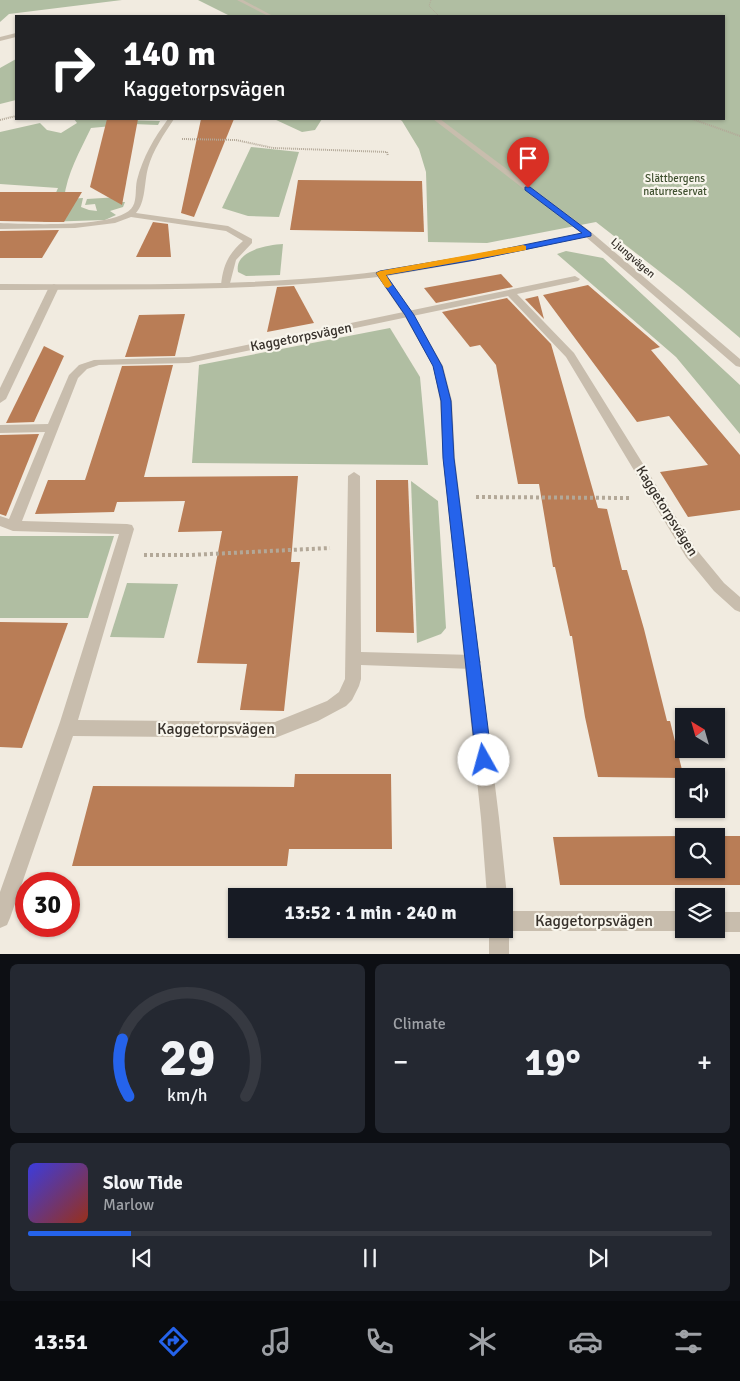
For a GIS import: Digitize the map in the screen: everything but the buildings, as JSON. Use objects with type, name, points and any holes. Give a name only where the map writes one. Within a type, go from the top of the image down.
[{"type":"street","points":[[239,0],[269,15]]},
{"type":"street","points":[[0,39],[15,35]]},
{"type":"street","points":[[132,215],[136,208],[149,153],[170,120]]},
{"type":"street","name":"Ljungvägen","points":[[437,120],[588,234],[740,364]]},
{"type":"street","points":[[0,226],[87,225],[114,222],[132,215],[228,229],[249,241],[236,251],[228,262],[226,285]]},
{"type":"street","points":[[0,287],[226,285],[345,278],[475,258],[588,234]]},
{"type":"street","points":[[380,273],[409,315],[438,366],[446,401],[453,497],[490,818],[495,888]]},
{"type":"street","name":"Kaggetorpsvägen","points":[[0,918],[26,849],[100,628],[127,529],[6,523],[73,377],[83,367],[98,362],[189,360],[575,279]]},
{"type":"street","points":[[0,399],[54,287]]},
{"type":"street","name":"Kaggetorpsvägen","points":[[511,293],[570,355],[691,552],[719,588],[740,606]]},
{"type":"street","points":[[0,430],[51,428]]},
{"type":"street","name":"Kaggetorpsvägen","points":[[66,728],[275,730],[298,722],[345,698],[353,679],[354,476]]},
{"type":"street","points":[[353,658],[473,662]]},
{"type":"street","name":"Kaggetorpsvägen","points":[[513,921],[675,921]]},
{"type":"street","points":[[725,922],[740,922]]},
{"type":"street","points":[[499,938],[500,954]]},
{"type":"path","points":[[431,0],[429,6],[437,15]]},
{"type":"path","points":[[0,120],[15,116]]},
{"type":"path","points":[[695,120],[740,136]]},
{"type":"path","points":[[156,140],[226,139],[273,148],[387,152],[388,156]]},
{"type":"path","points":[[330,151],[331,155]]},
{"type":"path","points":[[453,497],[659,499]]},
{"type":"path","points":[[120,555],[190,555],[353,547]]},
{"type":"green space","points":[[0,0],[122,0],[9,14],[0,22]]},
{"type":"green space","name":"Slättbergens naturreservat","points":[[198,0],[740,0],[740,338],[682,289],[596,222],[487,243],[428,242],[426,172],[419,149],[400,120],[725,120],[725,15],[228,15]]},
{"type":"green space","points":[[15,60],[15,100],[0,104],[0,68]]},
{"type":"green space","points":[[75,120],[160,121],[158,125],[133,124],[91,128],[78,154],[68,180],[64,199],[83,198],[81,207],[97,211],[95,204],[85,205],[87,199],[119,197],[119,202],[125,202],[123,207],[110,211],[116,215],[105,220],[43,222],[58,188],[0,184],[0,132],[40,123],[47,130],[61,133],[77,123]]},
{"type":"green space","points":[[276,120],[321,120],[315,130],[302,132]]},
{"type":"green space","points":[[251,147],[299,152],[279,217],[248,216],[222,208]]},
{"type":"green space","points":[[283,244],[280,275],[246,276],[238,272],[238,265],[246,254],[260,248]]},
{"type":"green space","points":[[566,251],[603,258],[740,385],[740,434],[676,357],[557,254]]},
{"type":"green space","points":[[390,328],[420,377],[428,465],[192,463],[199,365]]},
{"type":"green space","points":[[411,481],[438,501],[446,628],[441,634],[417,643]]},
{"type":"green space","points":[[0,536],[114,536],[88,618],[0,618]]},
{"type":"green space","points":[[127,583],[178,584],[164,638],[110,637]]},
{"type":"slow traffic","points":[[388,285],[380,273],[475,258],[523,248]]},
{"type":"route","points":[[484,760],[449,458],[446,401],[438,366],[409,315],[380,273],[475,258],[588,234],[528,188]]}]
